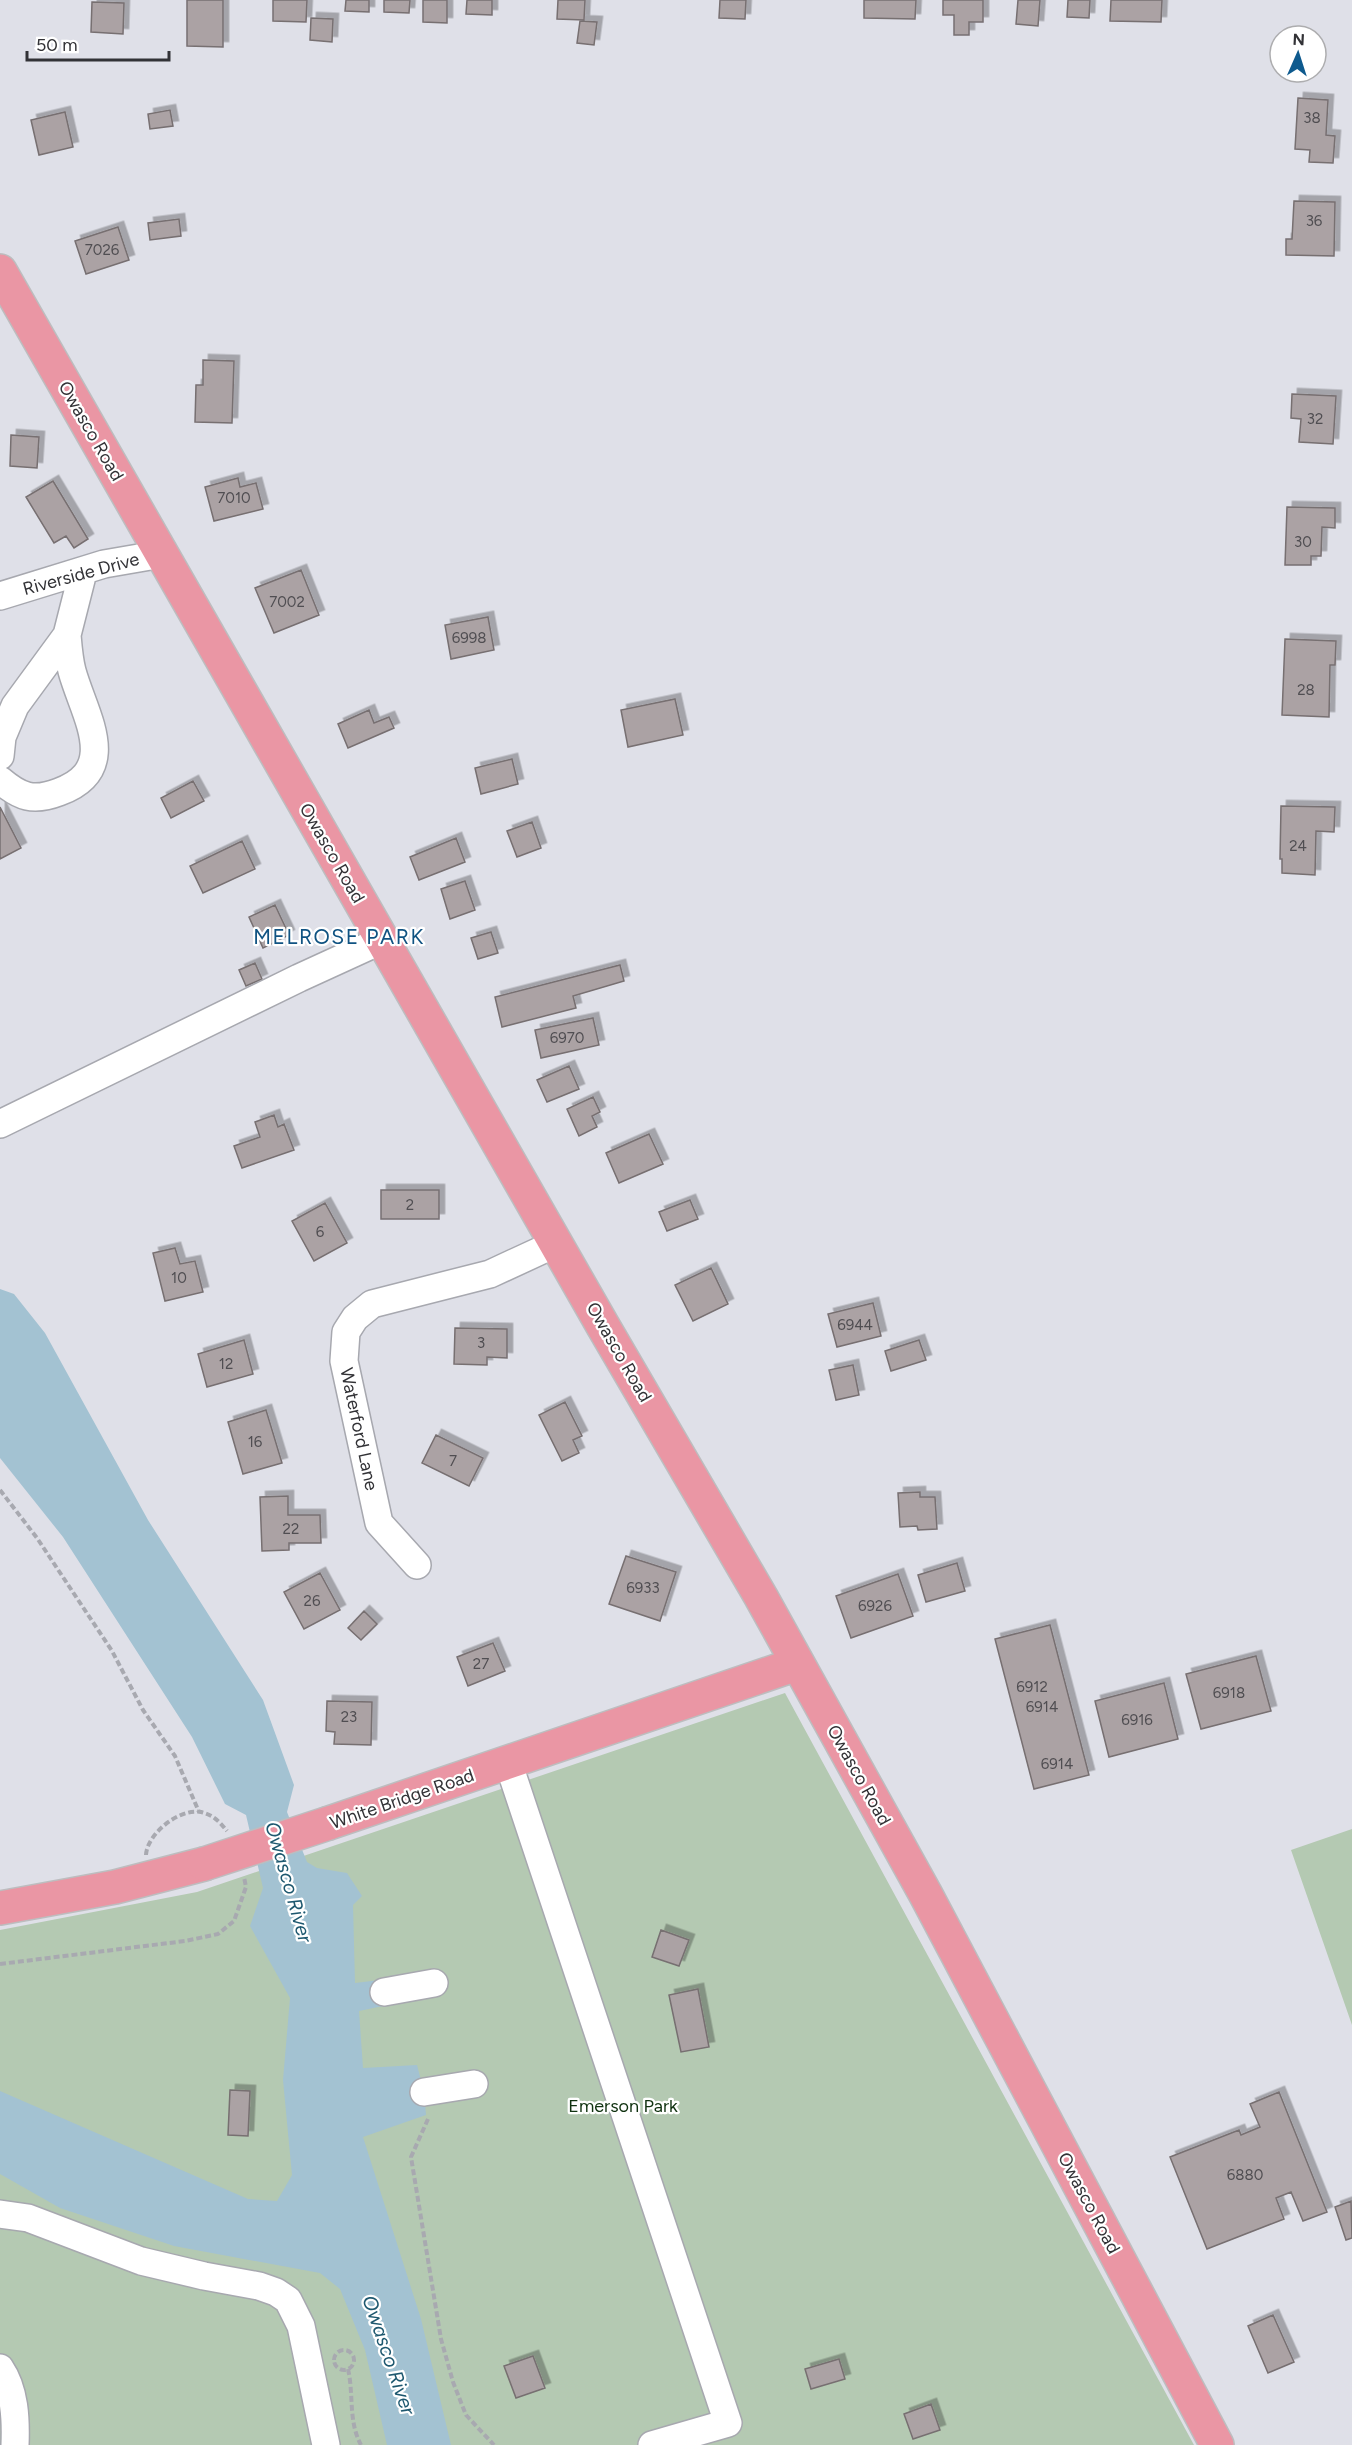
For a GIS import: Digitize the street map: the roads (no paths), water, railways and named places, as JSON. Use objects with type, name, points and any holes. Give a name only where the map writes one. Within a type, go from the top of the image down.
[{"type":"main road","name":"Owasco Road","points":[[0,271],[797,1664],[926,1895],[1217,2445]]},
{"type":"main road","name":"White Bridge Road","points":[[0,1908],[115,1887],[204,1864],[329,1824],[797,1664]]},
{"type":"street","name":"Riverside Drive","points":[[0,596],[104,564],[162,554]]},
{"type":"street","points":[[0,780],[17,794],[37,797],[59,792],[84,778],[95,757],[94,733],[71,669],[67,635],[83,572]]},
{"type":"street","points":[[0,756],[2,737],[15,706],[67,635]]},
{"type":"street","points":[[0,1124],[382,940]]},
{"type":"street","name":"Waterford Lane","points":[[417,1566],[379,1523],[344,1361],[346,1332],[355,1318],[372,1304],[490,1274],[557,1243]]},
{"type":"street","points":[[508,1762],[728,2423],[669,2443]]},
{"type":"street","points":[[384,1992],[434,1983]]},
{"type":"street","points":[[424,2092],[474,2084]]},
{"type":"street","points":[[0,2214],[28,2218],[141,2261],[195,2275],[259,2286],[282,2296],[295,2310],[301,2326],[326,2445]]},
{"type":"street","points":[[0,2368],[7,2378],[12,2396],[15,2445]]},
{"type":"water","name":"Owasco River","points":[[0,1289],[14,1294],[45,1333],[148,1520],[263,1700],[294,1785],[287,1812],[307,1862],[317,1868],[347,1873],[362,1896],[353,1905],[355,1983],[380,1980],[384,1992],[383,2006],[359,2011],[363,2068],[417,2065],[424,2092],[426,2115],[363,2137],[421,2319],[451,2445],[387,2445],[365,2350],[340,2289],[320,2273],[174,2246],[60,2208],[0,2174],[0,2091],[248,2199],[277,2201],[292,2175],[283,2080],[290,1998],[250,1926],[263,1888],[246,1815],[225,1804],[192,1737],[63,1537],[0,1458]]},
{"type":"district","name":"MELROSE PARK","points":[[339,937]]},
{"type":"park label","name":"Emerson Park","points":[[623,2106]]}]
